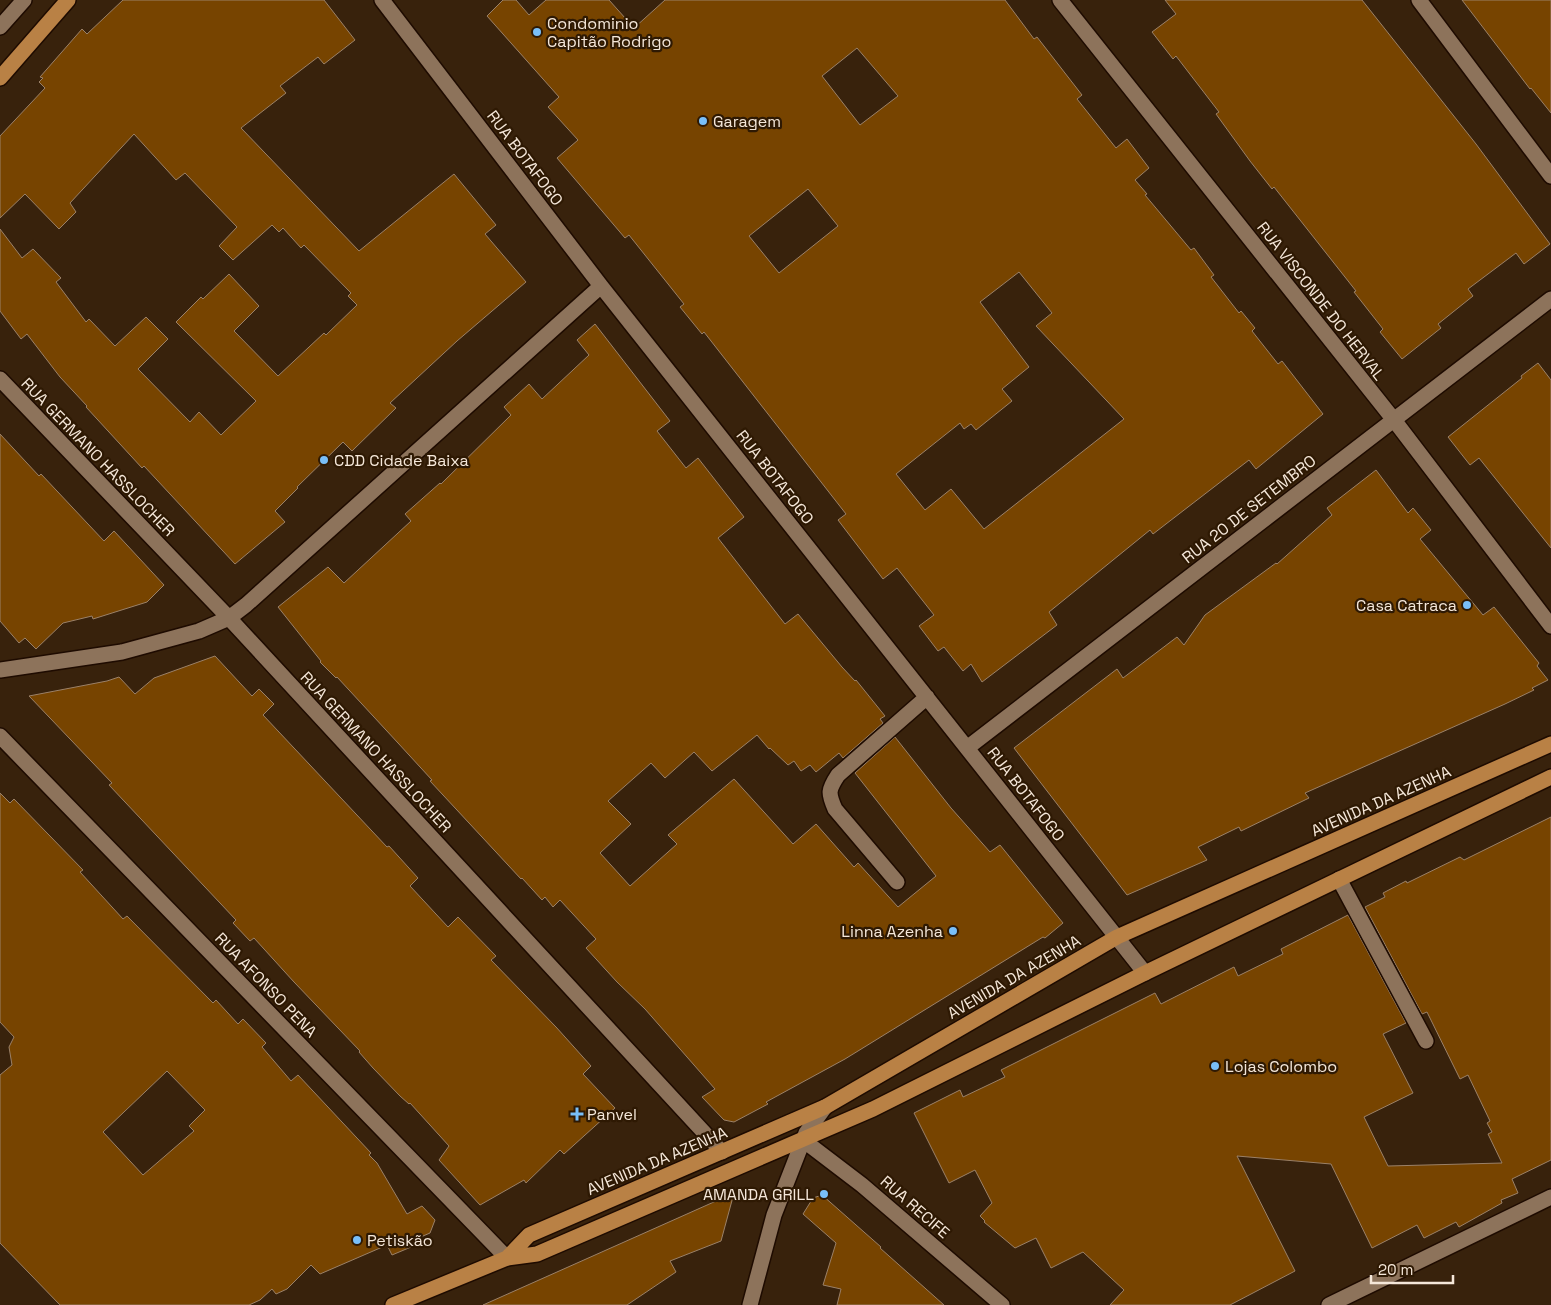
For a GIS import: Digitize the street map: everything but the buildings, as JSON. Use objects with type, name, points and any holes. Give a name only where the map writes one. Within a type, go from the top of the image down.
[{"type":"main road","points":[[0,78],[68,0]]},
{"type":"main road","name":"AVENIDA DA AZENHA","points":[[507,1258],[529,1234],[825,1107],[1117,938],[1551,744]]},
{"type":"main road","name":"AVENIDA DA AZENHA","points":[[393,1305],[507,1258],[537,1254],[873,1109],[1145,972],[1551,777]]},
{"type":"street","points":[[0,27],[24,0]]},
{"type":"street","name":"RUA BOTAFOGO","points":[[382,0],[601,286],[1145,972]]},
{"type":"street","name":"RUA VISCONDE DO HERVAL","points":[[1060,0],[1394,420],[1551,626]]},
{"type":"street","points":[[1419,0],[1551,176]]},
{"type":"street","points":[[0,670],[122,652],[199,630],[229,618],[246,606],[601,286]]},
{"type":"street","name":"RUA 20 DE SETEMBRO","points":[[968,748],[1551,299]]},
{"type":"street","name":"RUA GERMANO HASSLOCHER","points":[[0,379],[229,618],[722,1152]]},
{"type":"street","points":[[897,882],[835,809],[829,796],[830,787],[838,775],[927,697]]},
{"type":"street","name":"RUA AFONSO PENA","points":[[0,736],[507,1258]]},
{"type":"street","points":[[1339,879],[1426,1041]]},
{"type":"street","points":[[750,1305],[774,1214],[802,1140],[825,1107]]},
{"type":"street","name":"RUA RECIFE","points":[[802,1140],[862,1185],[1002,1305]]},
{"type":"street","points":[[1329,1305],[1551,1197]]},
{"type":"place","name":"Condominio Capitão Rodrigo","points":[[537,32]]},
{"type":"place","name":"Garagem","points":[[703,121]]},
{"type":"place","name":"CDD Cidade Baixa","points":[[324,460]]},
{"type":"place","name":"Casa Catraca","points":[[1467,605]]},
{"type":"place","name":"Linna Azenha","points":[[953,931]]},
{"type":"place","name":"Lojas Colombo","points":[[1215,1066]]},
{"type":"place","name":"Panvel","points":[[577,1114]]},
{"type":"place","name":"AMANDA GRILL","points":[[824,1194]]},
{"type":"place","name":"Petiskão","points":[[357,1240]]}]
